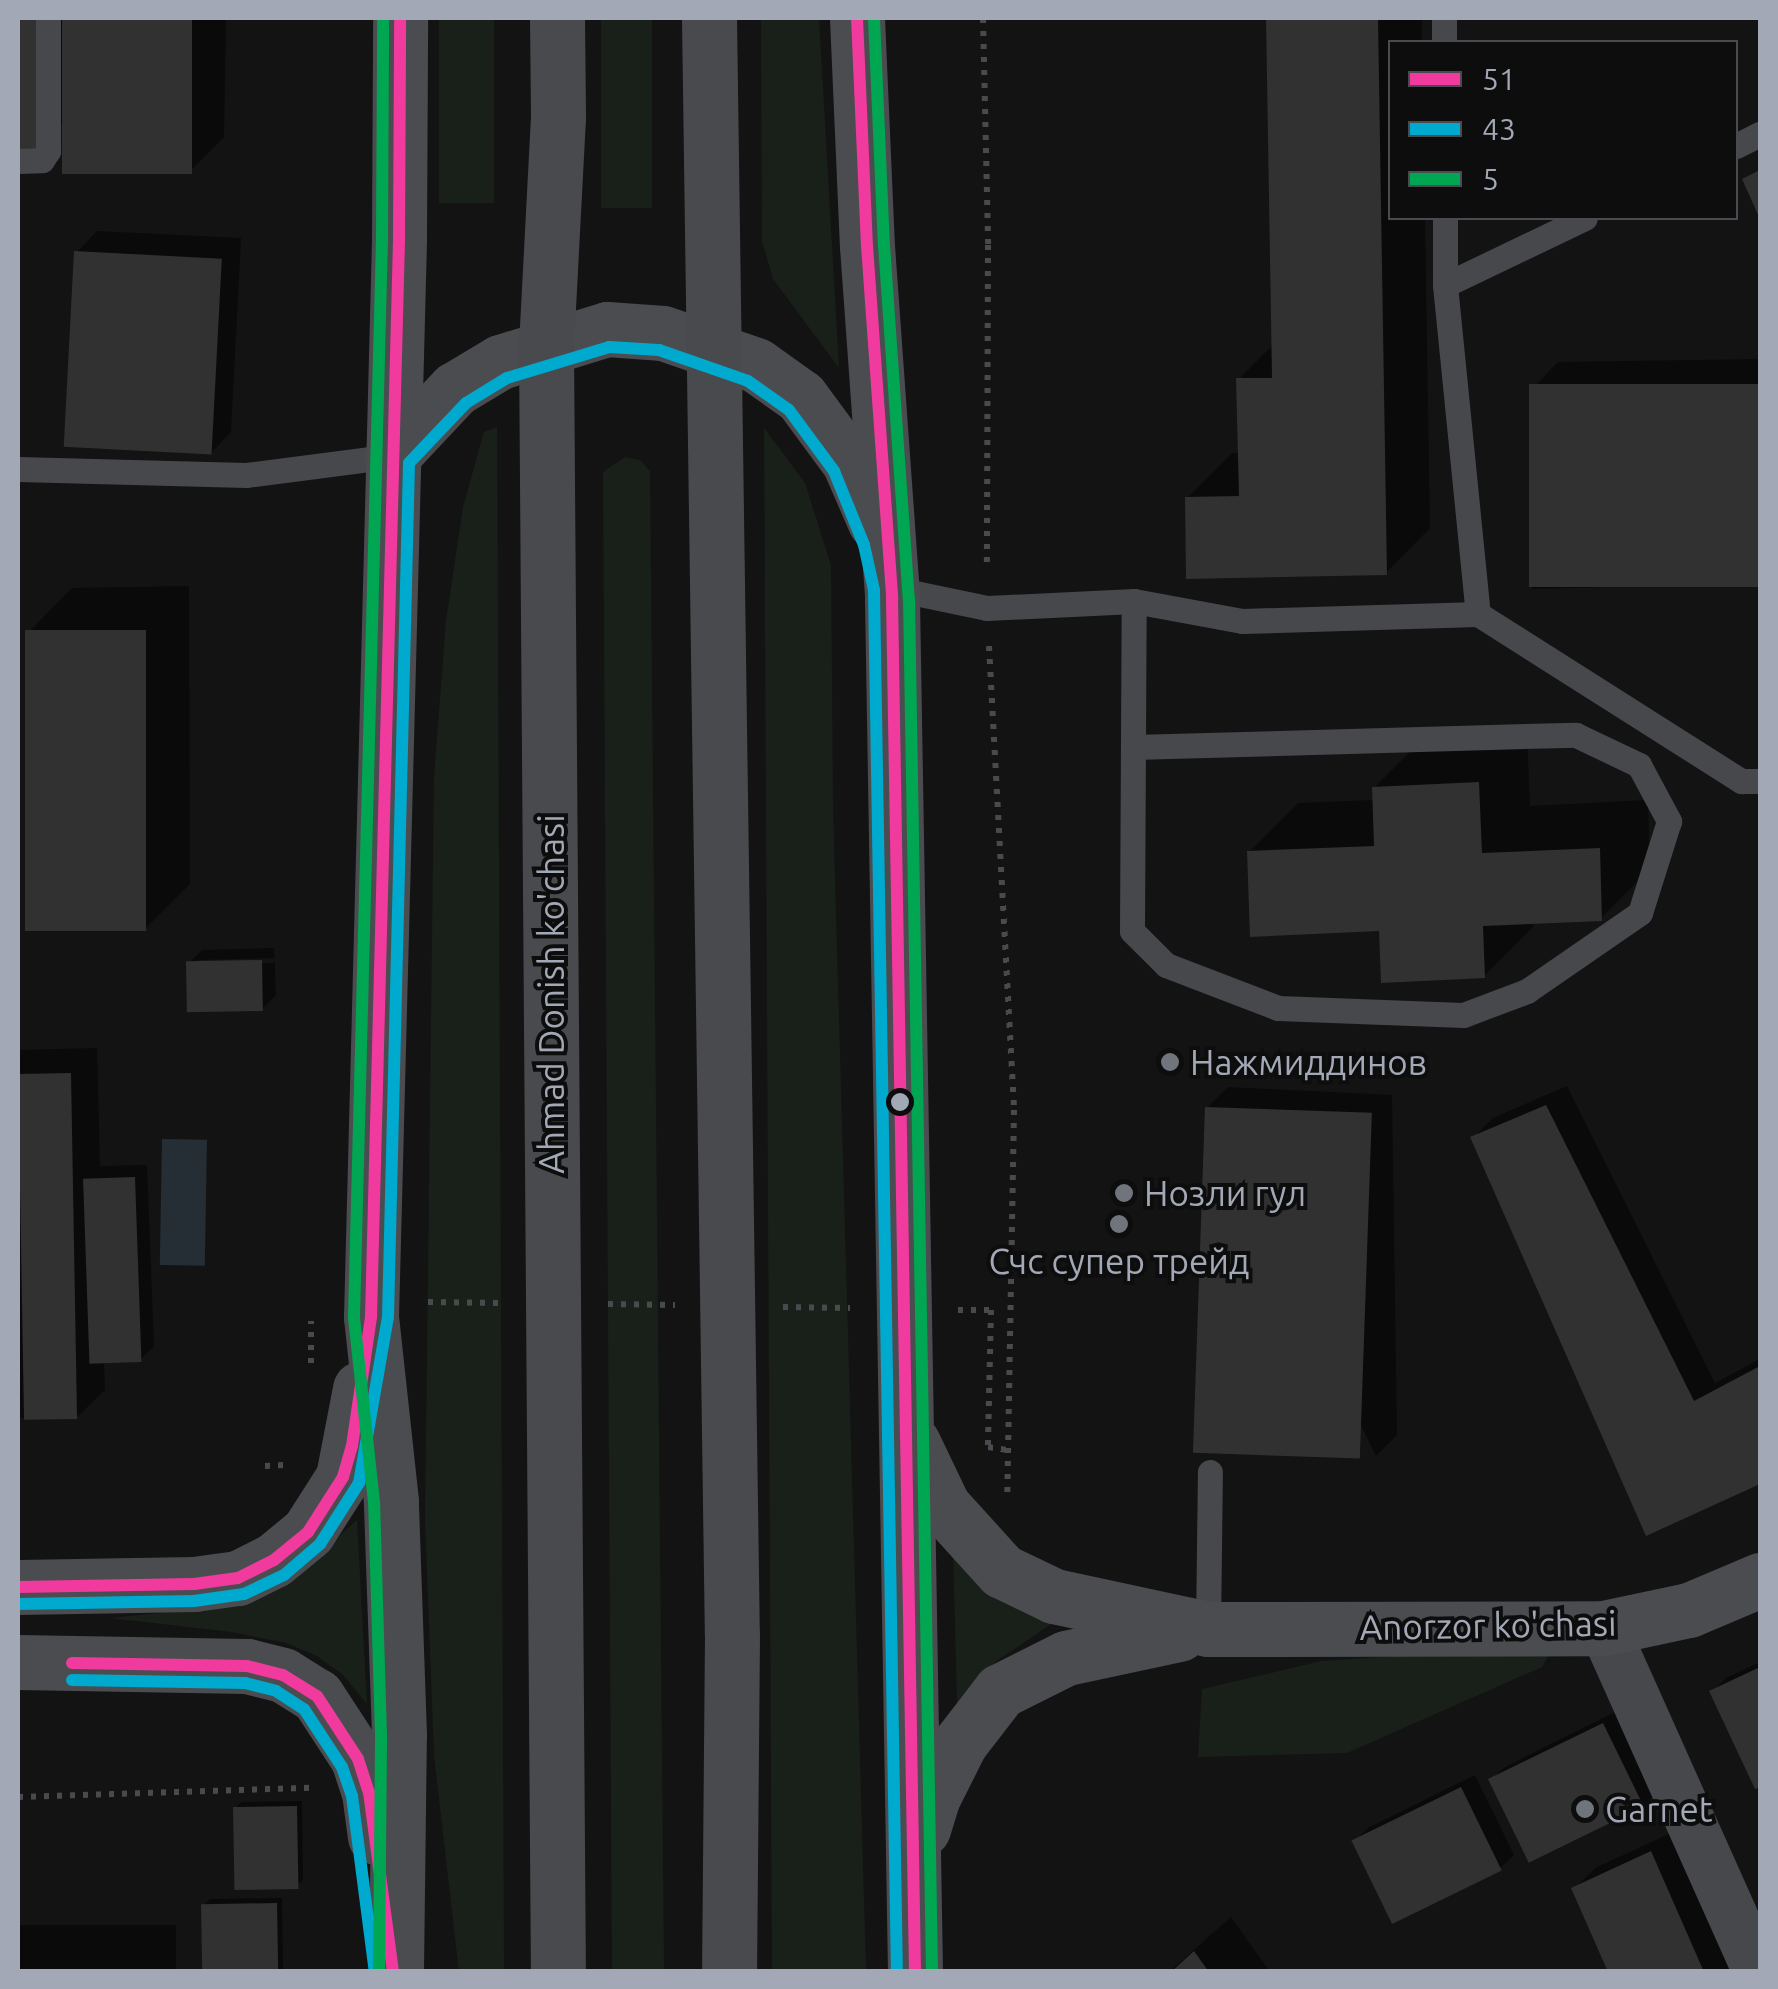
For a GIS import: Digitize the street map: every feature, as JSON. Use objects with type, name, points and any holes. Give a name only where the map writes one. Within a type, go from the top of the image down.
[{"type":"main road","points":[[394,1972],[399,1734],[391,1501],[392,456],[400,18]]},
{"type":"main road","name":"Ahmad Donish ko'chasi","points":[[557,18],[558,117],[546,345],[558,1972]]},
{"type":"main road","points":[[710,18],[732,1635],[730,1972]]},
{"type":"main road","points":[[857,18],[892,588],[915,1972]]},
{"type":"main road","points":[[392,456],[454,389],[500,362],[607,329],[663,333],[756,365],[801,397],[828,428],[866,497],[892,588]]},
{"type":"main road","points":[[18,1587],[194,1584],[238,1578],[274,1560],[308,1532],[343,1477],[391,1309]]},
{"type":"main road","name":"Anorzor ko'chasi","points":[[906,1422],[921,1467],[942,1506],[1002,1571],[1054,1596],[1208,1629]]},
{"type":"main road","name":"Anorzor ko'chasi","points":[[913,1861],[932,1799],[960,1743],[1000,1691],[1066,1658],[1208,1629],[1604,1628],[1689,1610],[1760,1580]]},
{"type":"main road","points":[[18,1662],[247,1666],[283,1674],[317,1696],[358,1759],[369,1792],[394,1972]]},
{"type":"street","points":[[1604,1628],[1758,1972]]},
{"type":"lane","points":[[18,161],[42,160],[48,151],[48,18]]},
{"type":"lane","points":[[1445,220],[1445,284],[1478,614]]},
{"type":"lane","points":[[1445,284],[1582,220]]},
{"type":"lane","points":[[18,469],[246,475],[392,456]]},
{"type":"lane","points":[[892,588],[987,608],[1134,601],[1242,621],[1478,614],[1741,780],[1760,781]]},
{"type":"lane","points":[[1133,746],[1576,736],[1638,765],[1670,821],[1640,912],[1527,991],[1463,1015],[1278,1008],[1166,965],[1132,930],[1133,746],[1134,601]]},
{"type":"lane","points":[[1208,1629],[1210,1472]]},
{"type":"path","points":[[982,18],[988,245],[987,608],[1014,1110],[1007,1498]]},
{"type":"path","points":[[391,1309],[512,1303]]},
{"type":"path","points":[[592,1304],[692,1306]]},
{"type":"path","points":[[772,1307],[852,1308]]},
{"type":"path","points":[[952,1310],[992,1310],[988,1447],[1008,1450]]},
{"type":"path","points":[[18,1797],[314,1788]]},
{"type":"shaded area","points":[[439,18],[494,18],[494,203],[439,203]]},
{"type":"shaded area","points":[[601,18],[652,18],[652,208],[601,208]]},
{"type":"shaded area","points":[[761,18],[819,18],[839,368],[773,279],[762,241]]},
{"type":"shaded area","points":[[497,427],[504,1971],[459,1972],[434,1755],[425,1520],[434,777],[446,621],[463,507],[484,432]]},
{"type":"shaded area","points":[[764,428],[805,483],[831,565],[833,807],[866,1971],[772,1971]]},
{"type":"shaded area","points":[[625,457],[640,460],[650,471],[664,1972],[612,1971],[603,472]]},
{"type":"shaded area","points":[[162,1139],[207,1140],[205,1266],[160,1265]]},
{"type":"shaded area","points":[[357,1520],[367,1704],[342,1674],[317,1656],[286,1643],[232,1632],[110,1618],[220,1607],[289,1581]]},
{"type":"shaded area","points":[[953,1549],[1057,1620],[998,1660],[957,1705]]},
{"type":"shaded area","points":[[1499,1649],[1548,1656],[1542,1667],[1347,1753],[1198,1757],[1202,1689],[1322,1661]]},
{"type":"building","points":[[18,18],[37,18],[37,153],[18,153]]},
{"type":"building","points":[[62,18],[192,18],[192,174],[62,174]]},
{"type":"building","points":[[1266,18],[1378,18],[1387,575],[1186,579],[1185,497],[1239,496],[1236,378],[1272,378]]},
{"type":"building","points":[[1760,170],[1760,219],[1742,179]]},
{"type":"building","points":[[74,251],[222,259],[212,454],[64,447]]},
{"type":"building","points":[[1529,384],[1760,384],[1760,587],[1529,587]]},
{"type":"building","points":[[25,630],[146,630],[146,931],[25,931]]},
{"type":"building","points":[[1479,782],[1482,853],[1600,848],[1602,921],[1483,926],[1485,978],[1381,983],[1379,931],[1250,937],[1247,851],[1374,846],[1372,787]]},
{"type":"building","points":[[262,960],[263,1011],[187,1012],[186,961]]},
{"type":"building","points":[[71,1073],[77,1419],[24,1420],[18,1074]]},
{"type":"building","points":[[1546,1105],[1694,1401],[1760,1366],[1760,1484],[1646,1536],[1470,1137]]},
{"type":"building","points":[[1205,1107],[1372,1113],[1360,1459],[1193,1453]]},
{"type":"building","points":[[135,1177],[141,1362],[89,1364],[83,1179]]},
{"type":"building","points":[[1760,1667],[1760,1787],[1755,1789],[1709,1691]]},
{"type":"building","points":[[1603,1723],[1644,1807],[1529,1863],[1488,1779]]},
{"type":"building","points":[[1461,1787],[1502,1871],[1392,1924],[1351,1840]]},
{"type":"building","points":[[297,1806],[298,1889],[234,1890],[233,1807]]},
{"type":"building","points":[[1651,1851],[1704,1972],[1608,1972],[1571,1888]]},
{"type":"building","points":[[277,1903],[278,1972],[202,1972],[201,1904]]},
{"type":"building","points":[[1194,1951],[1209,1972],[1171,1972]]},
{"type":"transit line","name":"5","points":[[379,1972],[381,1735],[374,1502],[354,1317],[382,238],[383,18]]},
{"type":"transit line","name":"51","points":[[18,1587],[194,1584],[238,1578],[274,1560],[308,1532],[343,1477],[352,1446],[371,1317],[399,238],[400,18]]},
{"type":"transit line","name":"51","points":[[857,18],[867,246],[892,599],[915,1972]]},
{"type":"transit line","name":"5","points":[[874,18],[884,245],[909,599],[932,1972]]},
{"type":"transit line","name":"43","points":[[18,1604],[194,1601],[244,1594],[284,1575],[320,1544],[359,1483],[388,1317],[409,463],[466,403],[507,378],[609,347],[659,350],[748,381],[789,410],[834,471],[864,545],[874,590],[897,1972]]},
{"type":"transit line","name":"51","points":[[72,1663],[247,1666],[283,1675],[317,1696],[358,1759],[369,1792],[393,1972]]},
{"type":"transit line","name":"43","points":[[72,1680],[245,1683],[276,1691],[304,1709],[342,1767],[352,1796],[375,1972]]},
{"type":"place","name":"Нажмиддинов","points":[[1170,1062]]},
{"type":"place","name":"Нозли гул","points":[[1124,1193]]},
{"type":"place","name":"Счс супер трейд","points":[[1119,1224]]},
{"type":"place","name":"Garnet","points":[[1585,1809]]}]
